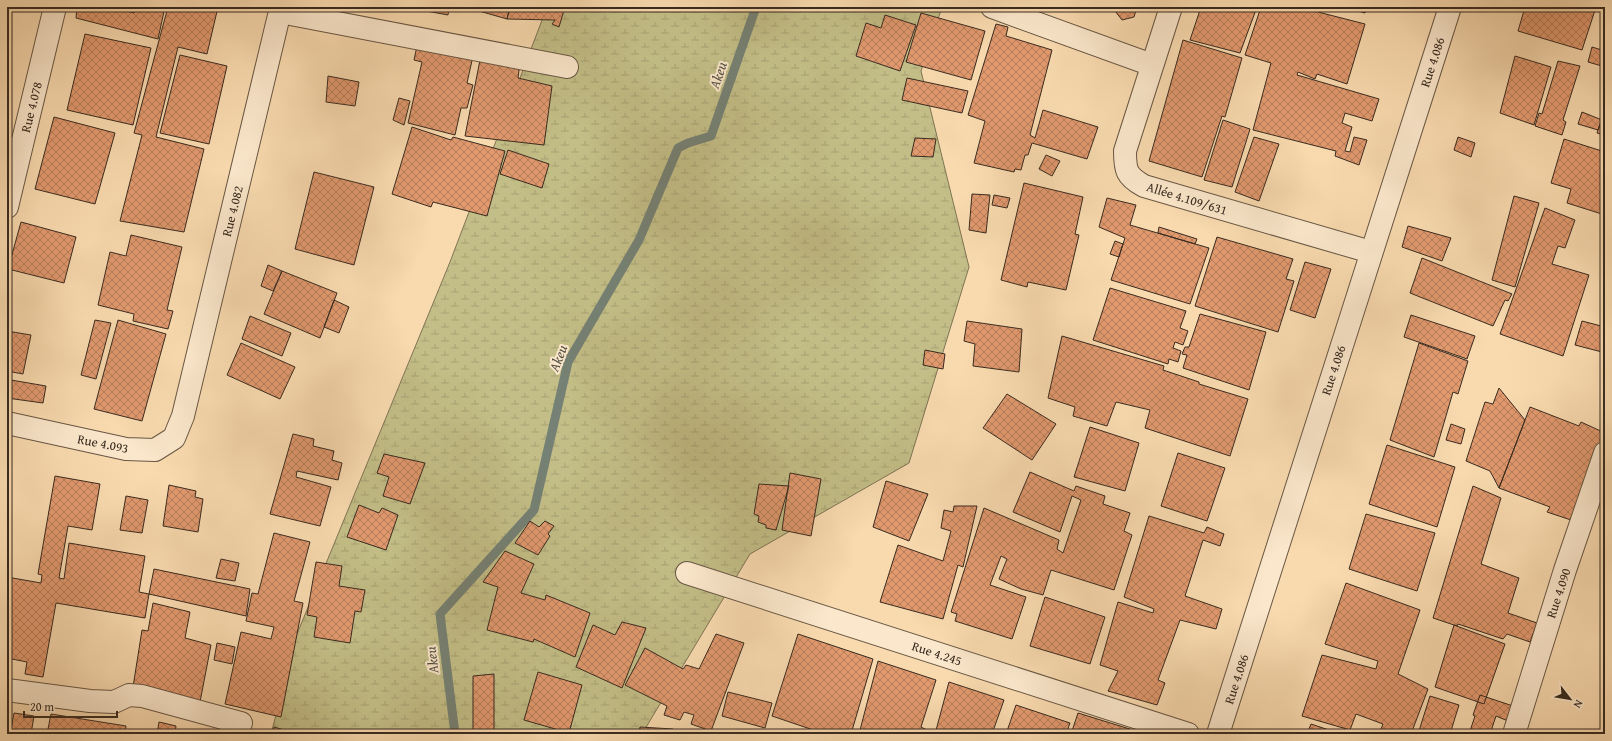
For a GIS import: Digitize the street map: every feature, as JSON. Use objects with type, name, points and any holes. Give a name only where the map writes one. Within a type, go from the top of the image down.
[{"type":"street","name":"Rue 4.078","points":[[7,207],[55,7]]},
{"type":"street","points":[[992,7],[1152,65]]},
{"type":"street","name":"Allée 4.109/631","points":[[1171,7],[1125,151],[1125,168],[1132,180],[1151,188],[1371,252]]},
{"type":"street","name":"Rue 4.086","points":[[1218,734],[1450,7]]},
{"type":"street","points":[[281,9],[567,67]]},
{"type":"street","name":"Rue 4.082","points":[[183,416],[281,9]]},
{"type":"street","name":"Rue 4.093","points":[[7,423],[126,449],[155,450],[174,438],[183,416]]},
{"type":"street","name":"Rue 4.090","points":[[1514,734],[1563,577],[1605,453]]},
{"type":"street","name":"Rue 4.245","points":[[686,573],[1188,734]]},
{"type":"street","points":[[7,690],[90,701],[114,702],[129,695],[142,696],[241,723]]},
{"type":"green space","points":[[547,7],[942,7],[921,71],[969,267],[909,463],[750,554],[642,734],[271,734],[297,634],[450,262]]},
{"type":"building","points":[[77,7],[113,7],[134,13],[136,7],[165,7],[158,39],[76,18]]},
{"type":"building","points":[[168,7],[218,7],[207,54],[178,47],[156,137],[204,149],[184,232],[120,221],[142,135],[134,133]]},
{"type":"building","points":[[416,7],[449,7],[448,15],[416,9]]},
{"type":"building","points":[[480,7],[510,7],[507,19],[479,11]]},
{"type":"building","points":[[510,7],[565,7],[559,27],[552,24],[555,20],[507,19]]},
{"type":"building","points":[[1112,7],[1137,7],[1134,17],[1122,20]]},
{"type":"building","points":[[1201,7],[1257,7],[1240,53],[1190,40]]},
{"type":"building","points":[[1261,7],[1319,7],[1318,12],[1365,24],[1347,84],[1317,74],[1315,79],[1298,72],[1297,75],[1379,99],[1372,121],[1345,113],[1342,123],[1352,127],[1345,151],[1350,152],[1354,137],[1367,140],[1359,165],[1335,156],[1336,151],[1253,130],[1271,63],[1245,55]]},
{"type":"building","points":[[1344,7],[1367,7],[1365,13]]},
{"type":"building","points":[[1525,7],[1596,7],[1582,50],[1518,31]]},
{"type":"building","points":[[921,13],[985,31],[971,80],[906,62]]},
{"type":"building","points":[[885,15],[916,25],[900,71],[856,56],[866,23],[881,28]]},
{"type":"building","points":[[996,24],[1008,27],[1006,36],[1052,50],[1030,135],[1035,138],[1043,110],[1098,127],[1087,159],[1032,143],[1028,155],[1025,155],[1021,170],[1015,169],[1014,172],[974,163],[985,121],[968,115]]},
{"type":"building","points":[[85,34],[151,48],[133,125],[67,110]]},
{"type":"building","points":[[1183,40],[1242,58],[1225,117],[1222,116],[1202,177],[1149,161]]},
{"type":"building","points":[[417,46],[473,56],[467,83],[473,85],[467,108],[461,108],[455,135],[408,123],[422,62],[414,60]]},
{"type":"building","points":[[1592,47],[1605,51],[1602,66],[1588,62]]},
{"type":"building","points":[[180,55],[227,66],[209,144],[160,133]]},
{"type":"building","points":[[481,55],[520,63],[518,78],[552,86],[544,145],[465,136]]},
{"type":"building","points":[[1515,56],[1551,67],[1534,125],[1500,113]]},
{"type":"building","points":[[1558,61],[1580,66],[1563,120],[1566,122],[1562,135],[1535,126],[1539,113],[1542,114]]},
{"type":"building","points":[[328,76],[359,82],[355,106],[326,102]]},
{"type":"building","points":[[907,78],[968,91],[962,113],[902,100]]},
{"type":"building","points":[[399,98],[410,101],[404,125],[393,120]]},
{"type":"building","points":[[1605,109],[1605,135],[1597,133]]},
{"type":"building","points":[[1582,112],[1602,120],[1598,130],[1578,124]]},
{"type":"building","points":[[54,117],[115,133],[95,204],[35,189]]},
{"type":"building","points":[[1223,120],[1250,129],[1232,187],[1204,180]]},
{"type":"building","points":[[412,127],[451,140],[453,137],[505,151],[487,216],[433,202],[431,207],[392,194]]},
{"type":"building","points":[[1254,137],[1279,144],[1259,201],[1235,192]]},
{"type":"building","points":[[1458,137],[1475,143],[1471,157],[1454,150]]},
{"type":"building","points":[[915,138],[936,139],[933,157],[911,156]]},
{"type":"building","points":[[1564,139],[1605,152],[1605,215],[1567,203],[1571,189],[1551,183]]},
{"type":"building","points":[[508,150],[549,164],[542,188],[500,174]]},
{"type":"building","points":[[1046,155],[1060,161],[1052,176],[1039,169]]},
{"type":"building","points":[[314,172],[374,187],[354,265],[295,249]]},
{"type":"building","points":[[1024,183],[1083,197],[1075,234],[1079,235],[1066,290],[1028,282],[1027,287],[1001,280]]},
{"type":"building","points":[[972,194],[990,195],[986,233],[969,230]]},
{"type":"building","points":[[994,195],[1010,198],[1007,208],[992,205]]},
{"type":"building","points":[[1514,196],[1539,203],[1515,287],[1492,280]]},
{"type":"building","points":[[1107,198],[1136,205],[1130,225],[1209,248],[1190,304],[1111,280],[1125,238],[1099,227]]},
{"type":"building","points":[[1545,208],[1575,220],[1565,248],[1558,246],[1552,264],[1589,275],[1563,356],[1500,334]]},
{"type":"building","points":[[21,222],[76,237],[64,283],[8,269]]},
{"type":"building","points":[[1408,226],[1451,238],[1442,261],[1402,247]]},
{"type":"building","points":[[1159,227],[1197,239],[1195,244],[1158,233]]},
{"type":"building","points":[[131,235],[182,247],[167,310],[173,311],[168,329],[133,321],[134,314],[98,305],[110,252],[126,256]]},
{"type":"building","points":[[1217,237],[1293,259],[1286,279],[1294,281],[1278,332],[1195,306]]},
{"type":"building","points":[[1115,241],[1123,244],[1119,257],[1110,254]]},
{"type":"building","points":[[1422,258],[1512,294],[1508,301],[1505,300],[1493,326],[1410,293]]},
{"type":"building","points":[[1305,262],[1331,269],[1315,318],[1290,310]]},
{"type":"building","points":[[268,265],[282,271],[273,291],[261,286]]},
{"type":"building","points":[[282,271],[337,293],[320,338],[264,314]]},
{"type":"building","points":[[1110,288],[1186,311],[1180,328],[1188,331],[1183,345],[1175,342],[1173,348],[1181,351],[1178,362],[1169,359],[1168,364],[1093,340]]},
{"type":"building","points":[[334,300],[349,307],[339,333],[324,327]]},
{"type":"building","points":[[1200,314],[1266,332],[1249,390],[1183,368],[1187,355],[1182,354],[1185,347],[1189,347]]},
{"type":"building","points":[[1411,315],[1475,336],[1467,359],[1404,337]]},
{"type":"building","points":[[250,316],[291,333],[282,356],[242,339]]},
{"type":"building","points":[[95,320],[111,323],[96,379],[81,375]]},
{"type":"building","points":[[118,320],[166,334],[142,421],[94,409]]},
{"type":"building","points":[[967,321],[1022,329],[1019,372],[973,366],[975,344],[964,341]]},
{"type":"building","points":[[1582,321],[1605,327],[1605,341],[1602,352],[1575,345]]},
{"type":"building","points":[[7,331],[31,335],[23,374],[7,371]]},
{"type":"building","points":[[1062,336],[1164,366],[1163,370],[1199,382],[1199,384],[1248,399],[1230,456],[1145,428],[1150,410],[1116,402],[1107,426],[1073,416],[1075,407],[1048,398]]},
{"type":"building","points":[[241,343],[295,367],[280,399],[227,375]]},
{"type":"building","points":[[1419,343],[1468,361],[1458,394],[1453,392],[1434,457],[1390,440]]},
{"type":"building","points":[[925,350],[945,354],[943,369],[923,365]]},
{"type":"building","points":[[11,380],[46,386],[43,403],[7,398],[7,389],[9,389]]},
{"type":"building","points":[[1499,388],[1525,420],[1499,488],[1490,471],[1466,461],[1485,402],[1493,404]]},
{"type":"building","points":[[1007,394],[1056,424],[1032,460],[983,428]]},
{"type":"building","points":[[1530,407],[1579,426],[1581,422],[1605,433],[1605,442],[1577,522],[1547,512],[1550,507],[1499,488]]},
{"type":"building","points":[[1451,424],[1465,429],[1461,444],[1446,440]]},
{"type":"building","points":[[1090,427],[1139,443],[1125,491],[1074,477]]},
{"type":"building","points":[[293,434],[314,439],[313,446],[334,451],[332,460],[342,463],[338,480],[297,471],[296,477],[331,487],[320,526],[270,514]]},
{"type":"building","points":[[1387,445],[1455,467],[1437,527],[1369,504]]},
{"type":"building","points":[[1178,453],[1225,468],[1207,521],[1161,506]]},
{"type":"building","points":[[384,454],[425,463],[410,504],[383,496],[389,477],[377,473]]},
{"type":"building","points":[[1030,472],[1074,491],[1076,486],[1105,496],[1103,504],[1130,513],[1124,531],[1132,535],[1114,590],[1051,570],[1043,595],[1021,589],[999,579],[1007,559],[1001,556],[990,585],[1026,597],[1012,639],[955,621],[957,614],[951,612],[984,508],[1059,540],[1057,549],[1063,553],[1081,500],[1072,496],[1060,532],[1013,512]]},
{"type":"building","points":[[790,473],[821,479],[811,536],[782,530]]},
{"type":"building","points":[[55,476],[100,484],[92,530],[68,526],[59,578],[64,579],[69,543],[145,556],[139,592],[149,594],[145,618],[56,603],[43,677],[25,674],[27,662],[7,658],[7,577],[41,583],[42,575],[38,574]]},
{"type":"building","points":[[886,481],[928,494],[909,541],[873,527]]},
{"type":"building","points":[[759,484],[789,486],[776,530],[766,528],[766,525],[758,522],[759,516],[754,514]]},
{"type":"building","points":[[169,485],[196,491],[195,497],[203,499],[198,532],[163,526]]},
{"type":"building","points":[[1473,486],[1501,498],[1481,564],[1519,578],[1508,613],[1537,623],[1530,642],[1507,634],[1503,639],[1458,624],[1457,626],[1433,618]]},
{"type":"building","points":[[126,496],[148,500],[142,533],[120,530]]},
{"type":"building","points":[[359,505],[379,513],[382,508],[398,515],[386,550],[347,537]]},
{"type":"building","points":[[954,506],[977,506],[963,567],[958,565],[943,619],[880,602],[898,545],[943,561],[951,531],[941,528],[944,510],[953,512]]},
{"type":"building","points":[[1366,514],[1435,533],[1417,591],[1349,569]]},
{"type":"building","points":[[1149,516],[1204,533],[1207,527],[1224,534],[1220,546],[1203,540],[1185,596],[1222,609],[1216,629],[1180,620],[1158,680],[1165,683],[1157,705],[1108,691],[1118,671],[1100,665],[1118,602],[1153,613],[1154,609],[1124,597]]},
{"type":"building","points":[[530,521],[539,527],[545,521],[554,526],[548,534],[550,536],[538,555],[515,543]]},
{"type":"building","points":[[274,533],[310,542],[294,601],[303,603],[281,717],[225,704],[241,632],[271,639],[274,627],[246,621],[252,593],[258,594]]},
{"type":"building","points":[[505,551],[534,564],[521,593],[545,600],[546,595],[590,613],[575,657],[534,639],[533,642],[487,630],[498,587],[483,582]]},
{"type":"building","points":[[221,559],[239,563],[235,581],[216,578]]},
{"type":"building","points":[[316,562],[342,566],[339,586],[365,590],[361,612],[355,611],[350,643],[314,637],[317,617],[307,615]]},
{"type":"building","points":[[154,569],[250,589],[246,616],[149,594]]},
{"type":"building","points":[[1346,583],[1420,610],[1398,674],[1428,689],[1411,734],[1379,734],[1383,724],[1356,714],[1350,730],[1302,716],[1322,655],[1376,669],[1378,661],[1325,644]]},
{"type":"building","points":[[1045,597],[1105,617],[1090,664],[1030,646]]},
{"type":"building","points":[[153,603],[190,612],[185,638],[211,645],[200,702],[133,687],[142,630],[148,631]]},
{"type":"building","points":[[622,622],[646,628],[622,688],[576,667],[593,625],[615,635]]},
{"type":"building","points":[[1454,625],[1505,644],[1484,704],[1435,687]]},
{"type":"building","points":[[716,634],[744,643],[711,731],[691,724],[694,715],[684,712],[680,720],[664,715],[667,706],[625,685],[645,648],[683,669],[686,665],[699,669]]},
{"type":"building","points":[[798,634],[873,659],[851,734],[825,734],[772,716]]},
{"type":"building","points":[[217,643],[235,647],[232,664],[214,660]]},
{"type":"building","points":[[878,661],[936,680],[921,727],[927,730],[926,734],[859,734]]},
{"type":"building","points":[[538,672],[582,685],[569,733],[524,720]]},
{"type":"building","points":[[494,674],[494,734],[473,734],[473,676]]},
{"type":"building","points":[[949,682],[1004,700],[992,734],[935,734]]},
{"type":"building","points":[[728,692],[772,703],[765,728],[722,716]]},
{"type":"building","points":[[1480,695],[1513,706],[1508,721],[1496,716],[1490,734],[1469,734],[1475,716],[1473,715]]},
{"type":"building","points":[[1430,696],[1459,705],[1450,734],[1418,734]]},
{"type":"building","points":[[1016,705],[1070,723],[1066,734],[1006,734]]},
{"type":"building","points":[[14,713],[34,716],[31,734],[10,734]]},
{"type":"building","points":[[1078,713],[1146,734],[1071,734]]},
{"type":"building","points":[[51,714],[126,726],[125,734],[47,734]]},
{"type":"building","points":[[159,722],[176,726],[175,734],[157,734]]},
{"type":"building","points":[[1311,724],[1341,734],[1307,734]]},
{"type":"building","points":[[274,727],[298,734],[272,734]]},
{"type":"building","points":[[640,727],[673,729],[673,734],[639,734]]},
{"type":"building","points":[[187,731],[200,734],[186,734]]},
{"type":"building","points":[[1352,731],[1361,734],[1351,734]]},
{"type":"waterway","name":"Akeu","points":[[455,734],[440,614],[534,510],[568,362],[639,240],[678,148],[688,143],[711,136],[756,7]]}]
